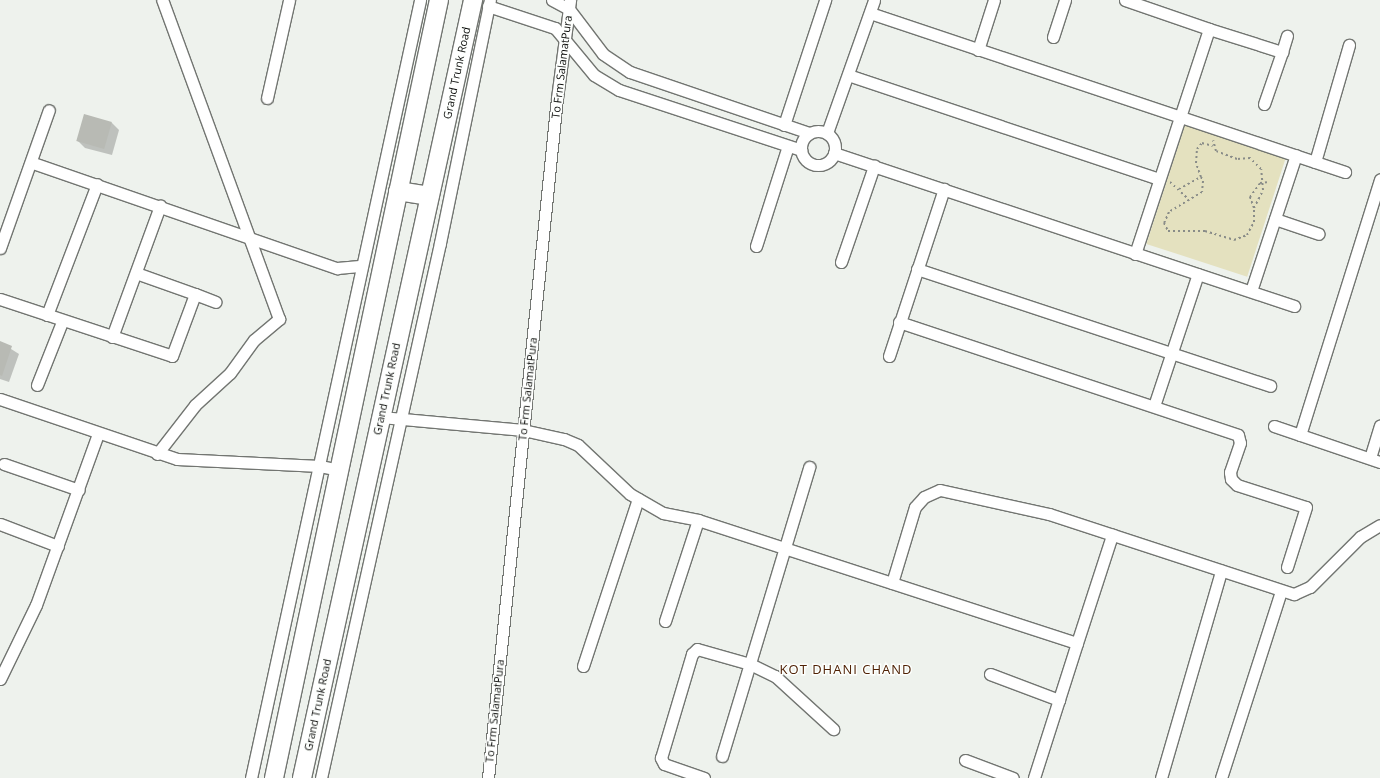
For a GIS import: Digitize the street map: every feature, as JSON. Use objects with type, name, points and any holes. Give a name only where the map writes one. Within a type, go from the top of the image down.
[{"type":"highway","points":[[274,778],[439,0]]},
{"type":"highway","name":"Grand Trunk Road","points":[[302,778],[330,690],[381,417],[430,196],[484,2]]},
{"type":"highway","points":[[398,190],[430,196]]},
{"type":"street","points":[[157,454],[194,405],[230,373],[254,340],[279,319],[248,239],[162,0]]},
{"type":"street","points":[[267,98],[289,0]]},
{"type":"street","points":[[251,778],[420,0]]},
{"type":"street","points":[[552,0],[570,5],[594,46],[630,72],[809,133],[827,133]]},
{"type":"street","points":[[784,125],[825,0]]},
{"type":"street","points":[[827,133],[874,0]]},
{"type":"street","points":[[978,50],[994,0]]},
{"type":"street","points":[[1053,37],[1065,0]]},
{"type":"street","points":[[1125,0],[1282,52]]},
{"type":"street","points":[[321,778],[330,690],[401,419],[440,243],[484,2],[555,28],[564,34],[594,75],[619,90],[800,150],[805,160],[816,165],[827,163],[834,153],[834,142],[827,133]]},
{"type":"street","name":"To Frm SalamatPura","points":[[488,778],[564,34],[570,5]]},
{"type":"street","points":[[870,13],[1179,118],[1345,172]]},
{"type":"street","points":[[1136,254],[1159,179],[1209,29]]},
{"type":"street","points":[[1264,104],[1287,36]]},
{"type":"street","points":[[1315,162],[1349,45]]},
{"type":"street","points":[[848,76],[1159,179]]},
{"type":"street","points":[[0,248],[32,163],[49,110]]},
{"type":"street","points":[[800,150],[809,133]]},
{"type":"street","points":[[756,246],[788,146]]},
{"type":"street","points":[[834,153],[1294,306]]},
{"type":"street","points":[[1251,291],[1296,155]]},
{"type":"street","points":[[32,163],[160,206],[248,239],[337,268],[362,266]]},
{"type":"street","points":[[841,262],[874,166]]},
{"type":"street","points":[[1300,435],[1380,179]]},
{"type":"street","points":[[47,315],[97,184]]},
{"type":"street","points":[[889,356],[944,189]]},
{"type":"street","points":[[112,337],[160,206]]},
{"type":"street","points":[[1275,219],[1319,234]]},
{"type":"street","points":[[370,230],[389,234]]},
{"type":"street","points":[[420,240],[440,243]]},
{"type":"street","points":[[917,269],[1270,386]]},
{"type":"street","points":[[136,273],[216,302]]},
{"type":"street","points":[[1154,406],[1198,274]]},
{"type":"street","points":[[0,299],[47,315],[62,322],[172,356],[195,294]]},
{"type":"street","points":[[37,385],[62,322]]},
{"type":"street","points":[[900,322],[1238,435],[1240,443],[1230,472],[1231,479],[1237,485],[1306,507],[1287,567]]},
{"type":"street","points":[[0,399],[157,454],[177,459],[320,466],[339,470]]},
{"type":"street","points":[[381,417],[523,430],[550,434],[578,446],[600,470],[638,499],[663,512],[698,520],[1076,643]]},
{"type":"street","points":[[1274,426],[1375,460],[1380,426]]},
{"type":"street","points":[[1,678],[36,605],[79,490],[98,434]]},
{"type":"street","points":[[4,464],[79,490]]},
{"type":"street","points":[[722,756],[809,467]]},
{"type":"street","points":[[892,583],[915,508],[932,492],[940,490],[1049,514],[1294,594],[1310,587],[1360,537],[1380,525]]},
{"type":"street","points":[[583,666],[638,499]]},
{"type":"street","points":[[665,621],[698,520]]},
{"type":"street","points":[[0,524],[58,546]]},
{"type":"street","points":[[1034,778],[1076,643],[1112,535]]},
{"type":"street","points":[[1161,778],[1221,571]]},
{"type":"street","points":[[1221,778],[1282,591]]},
{"type":"street","points":[[704,778],[664,764],[661,758],[692,654],[697,648],[705,649],[750,664],[775,676],[834,729]]},
{"type":"street","points":[[990,674],[1059,700]]},
{"type":"street","points":[[965,760],[1013,778]]},
{"type":"path","points":[[1213,146],[1216,130]]},
{"type":"path","points":[[1254,208],[1264,190],[1259,165],[1250,158],[1223,155],[1213,146],[1202,143],[1197,149],[1202,192],[1188,199],[1169,212],[1164,223],[1168,231],[1205,231],[1242,239],[1254,222],[1254,208],[1250,197],[1260,183],[1269,182]]},
{"type":"path","points":[[1179,189],[1201,177]]},
{"type":"path","points":[[1159,179],[1179,189],[1188,199]]},
{"type":"shaded area","points":[[1185,125],[1286,158],[1247,277],[1146,244]]},
{"type":"building","points":[[84,114],[112,122],[104,149],[76,141]]},
{"type":"building","points":[[0,341],[12,346],[2,376],[0,375]]},
{"type":"district","name":"KOT DHANI CHAND","points":[[846,669]]}]
